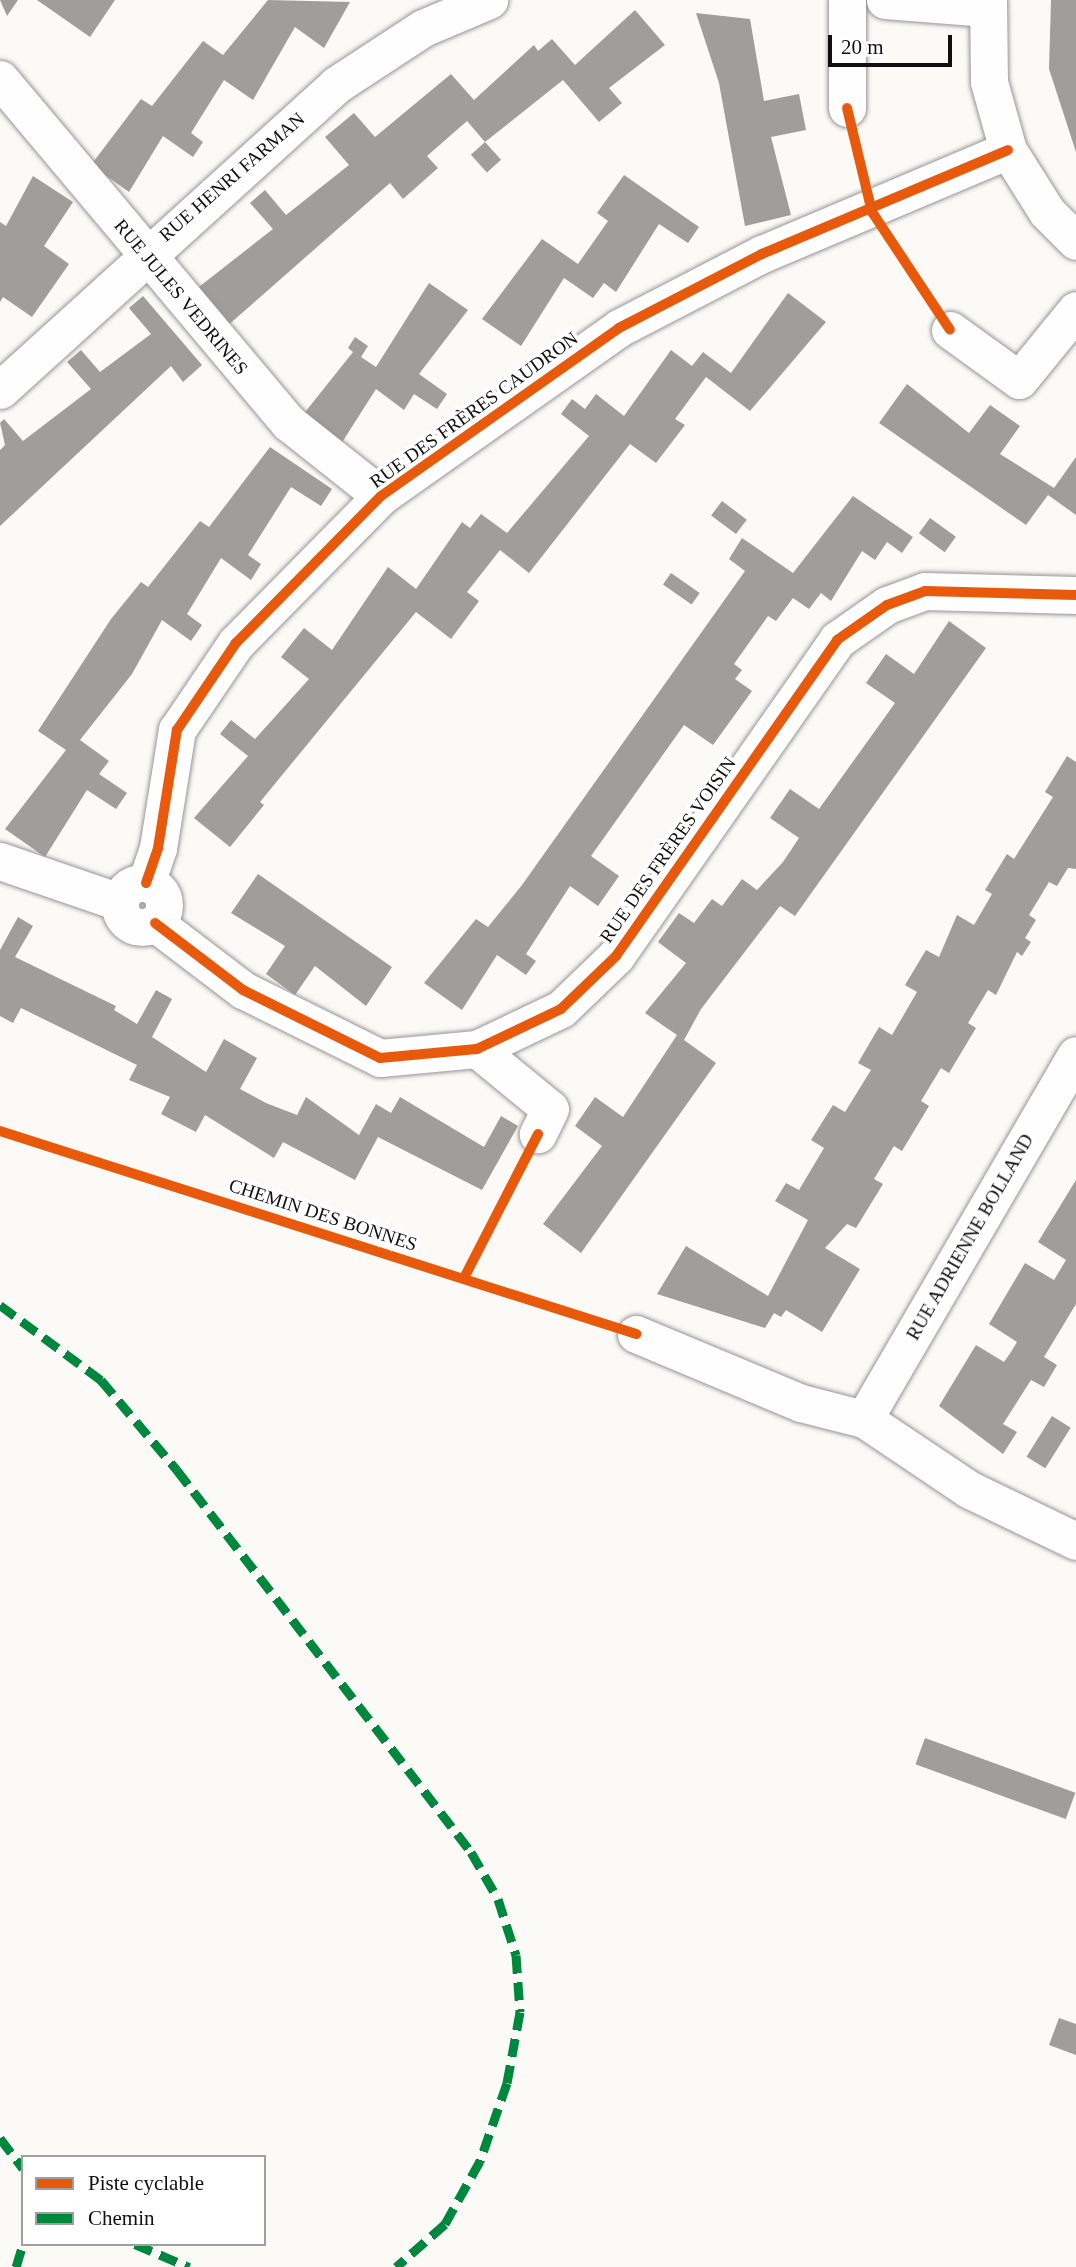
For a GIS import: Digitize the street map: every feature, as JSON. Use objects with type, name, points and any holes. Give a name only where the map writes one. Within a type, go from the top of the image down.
[{"type":"street","name":"RUE HENRI FARMAN","points":[[0,390],[120,286],[143,255],[336,85],[423,28],[489,0]]},
{"type":"street","points":[[847,0],[847,108]]},
{"type":"street","points":[[885,0],[988,4],[989,82],[1008,150],[1047,212],[1076,241]]},
{"type":"street","name":"RUE JULES VEDRINES","points":[[0,79],[143,255],[289,423],[381,496]]},
{"type":"street","name":"RUE DES FRÈRES CAUDRON","points":[[133,892],[158,848],[177,730],[236,643],[381,496],[619,328],[762,254],[872,212],[1008,150]]},
{"type":"street","points":[[950,330],[1019,380],[1076,310]]},
{"type":"street","name":"RUE DES FRÈRES VOISIN","points":[[0,860],[133,892],[130,924],[155,923],[243,990],[380,1058],[477,1049],[561,1009],[616,956],[837,640],[887,604],[925,591],[1076,595]]},
{"type":"street","points":[[477,1049],[550,1109],[538,1134]]},
{"type":"street","name":"RUE ADRIENNE BOLLAND","points":[[864,1419],[1076,1055]]},
{"type":"street","points":[[636,1334],[802,1403],[864,1419],[968,1489],[1076,1541]]},
{"type":"building","points":[[0,0],[18,0],[7,16]]},
{"type":"building","points":[[37,0],[115,0],[90,37]]},
{"type":"building","points":[[268,0],[350,2],[324,48],[295,27],[253,100],[224,80],[191,133],[203,142],[193,157],[163,136],[129,192],[91,165],[141,99],[152,106],[203,41],[223,55]]},
{"type":"building","points":[[1051,0],[1076,0],[1076,152],[1049,69]]},
{"type":"building","points":[[635,10],[665,45],[609,88],[622,103],[599,122],[563,80],[485,142],[467,121],[427,156],[438,168],[403,199],[390,183],[226,327],[195,290],[273,229],[250,203],[265,190],[286,215],[349,165],[325,137],[354,113],[375,137],[451,74],[474,100],[534,45],[538,51],[552,39],[575,65]]},
{"type":"building","points":[[696,13],[750,19],[764,101],[799,94],[806,130],[771,137],[791,215],[745,226],[719,83]]},
{"type":"building","points":[[485,142],[501,160],[487,173],[471,155]]},
{"type":"building","points":[[624,175],[699,227],[688,243],[659,224],[616,292],[604,283],[593,298],[564,278],[521,346],[482,319],[542,239],[578,264],[608,221],[597,213]]},
{"type":"building","points":[[33,176],[73,202],[44,246],[69,264],[32,317],[3,297],[0,302],[0,222],[6,226]]},
{"type":"building","points":[[429,283],[468,310],[419,374],[447,394],[437,409],[414,394],[404,410],[376,389],[341,444],[302,416],[353,352],[348,348],[355,337],[368,346],[361,357],[376,367]]},
{"type":"building","points":[[788,293],[826,322],[750,411],[706,377],[675,419],[685,425],[656,463],[630,444],[529,573],[500,550],[467,592],[479,601],[451,639],[416,612],[260,802],[264,805],[230,847],[194,818],[248,756],[220,734],[231,720],[255,739],[309,679],[281,657],[304,628],[332,650],[388,567],[416,589],[462,522],[470,528],[481,514],[507,533],[589,436],[561,414],[572,399],[585,409],[596,394],[624,416],[671,350],[692,366],[703,352],[731,373]]},
{"type":"building","points":[[143,296],[202,365],[183,382],[171,366],[0,526],[0,450],[5,445],[0,423],[4,419],[23,441],[91,389],[67,362],[81,350],[100,372],[151,334],[129,308]]},
{"type":"building","points":[[907,384],[969,433],[990,405],[1020,426],[1000,454],[1054,488],[1076,457],[1076,515],[1048,495],[1026,525],[879,423]]},
{"type":"building","points":[[270,447],[332,489],[321,506],[291,487],[248,555],[261,564],[251,580],[221,558],[187,614],[202,625],[191,641],[162,620],[132,674],[80,740],[109,761],[99,774],[127,793],[116,809],[87,790],[45,857],[5,829],[66,750],[38,731],[111,619],[141,582],[148,587],[200,521],[209,527]]},
{"type":"building","points":[[853,496],[913,537],[902,553],[887,542],[875,560],[862,551],[831,601],[821,593],[809,609],[793,598],[776,621],[768,616],[734,664],[742,670],[735,679],[752,691],[713,745],[684,725],[591,856],[619,876],[598,906],[570,886],[526,954],[536,961],[526,975],[497,955],[462,1010],[424,983],[476,919],[488,927],[522,885],[745,571],[729,559],[742,538],[793,573]]},
{"type":"building","points":[[722,501],[747,520],[736,534],[711,515]]},
{"type":"building","points":[[930,518],[956,537],[945,552],[919,533]]},
{"type":"building","points":[[671,573],[700,593],[692,605],[663,584]]},
{"type":"building","points":[[949,621],[986,648],[795,916],[780,906],[701,1009],[684,1040],[716,1063],[581,1253],[543,1224],[602,1146],[575,1126],[595,1097],[623,1117],[677,1035],[645,1013],[686,963],[658,942],[679,913],[694,923],[712,899],[722,906],[742,879],[757,890],[783,862],[799,838],[770,818],[790,789],[819,809],[895,703],[866,683],[886,654],[914,674]]},
{"type":"building","points":[[1067,756],[1076,762],[1076,869],[1068,868],[1057,886],[1049,882],[1029,915],[1036,920],[1025,938],[1031,942],[1022,956],[1017,952],[996,995],[988,990],[968,1023],[976,1028],[949,1073],[941,1068],[921,1101],[929,1106],[902,1151],[894,1146],[874,1179],[883,1184],[856,1228],[847,1224],[825,1248],[860,1269],[822,1332],[786,1310],[781,1317],[774,1313],[765,1328],[657,1294],[686,1246],[768,1296],[808,1220],[775,1201],[786,1183],[799,1190],[824,1148],[811,1140],[833,1105],[845,1112],[871,1070],[858,1063],[879,1027],[892,1035],[917,992],[905,985],[926,950],[939,957],[957,915],[974,925],[992,894],[985,890],[1007,854],[1014,859],[1053,797],[1045,792]]},
{"type":"building","points":[[258,874],[392,967],[366,1006],[315,966],[295,995],[266,974],[285,946],[231,913]]},
{"type":"building","points":[[18,917],[33,926],[15,957],[116,1006],[114,1010],[137,1024],[156,990],[172,999],[152,1037],[206,1072],[224,1039],[257,1058],[240,1089],[266,1103],[297,1115],[306,1097],[359,1135],[376,1104],[391,1113],[400,1097],[484,1147],[501,1116],[518,1126],[482,1190],[378,1137],[355,1180],[283,1142],[274,1158],[205,1115],[196,1132],[161,1114],[170,1097],[129,1080],[137,1065],[21,1008],[13,1023],[0,1016],[0,950]]},
{"type":"building","points":[[1076,1180],[1076,1304],[1044,1357],[1057,1365],[1044,1387],[1031,1380],[1003,1424],[1017,1432],[1003,1454],[939,1406],[976,1345],[1004,1362],[1011,1352],[1017,1342],[989,1324],[1025,1263],[1054,1280],[1066,1260],[1038,1242]]},
{"type":"building","points":[[1052,1416],[1071,1428],[1045,1468],[1027,1457]]},
{"type":"building","points":[[925,1738],[1075,1793],[1066,1819],[915,1764]]},
{"type":"building","points":[[1059,2018],[1076,2024],[1076,2055],[1049,2045]]},
{"type":"marked path","points":[[0,1305],[101,1380],[177,1470],[471,1852],[498,1899],[516,1955],[520,2012],[507,2083],[480,2161],[445,2224],[396,2267]]},
{"type":"marked path","points":[[0,2138],[21,2165]]},
{"type":"marked path","points":[[16,2267],[22,2246]]},
{"type":"marked path","points":[[140,2246],[189,2267]]},
{"type":"cycle path","points":[[847,108],[872,212],[950,330]]},
{"type":"cycle path","points":[[146,883],[158,848],[177,730],[236,643],[381,496],[619,328],[762,254],[1008,150]]},
{"type":"cycle path","points":[[155,923],[243,990],[380,1058],[477,1049],[561,1009],[616,956],[837,640],[887,605],[925,591],[1076,595]]},
{"type":"cycle path","name":"CHEMIN DES BONNES","points":[[0,1131],[636,1334]]},
{"type":"cycle path","points":[[464,1278],[538,1134]]}]
